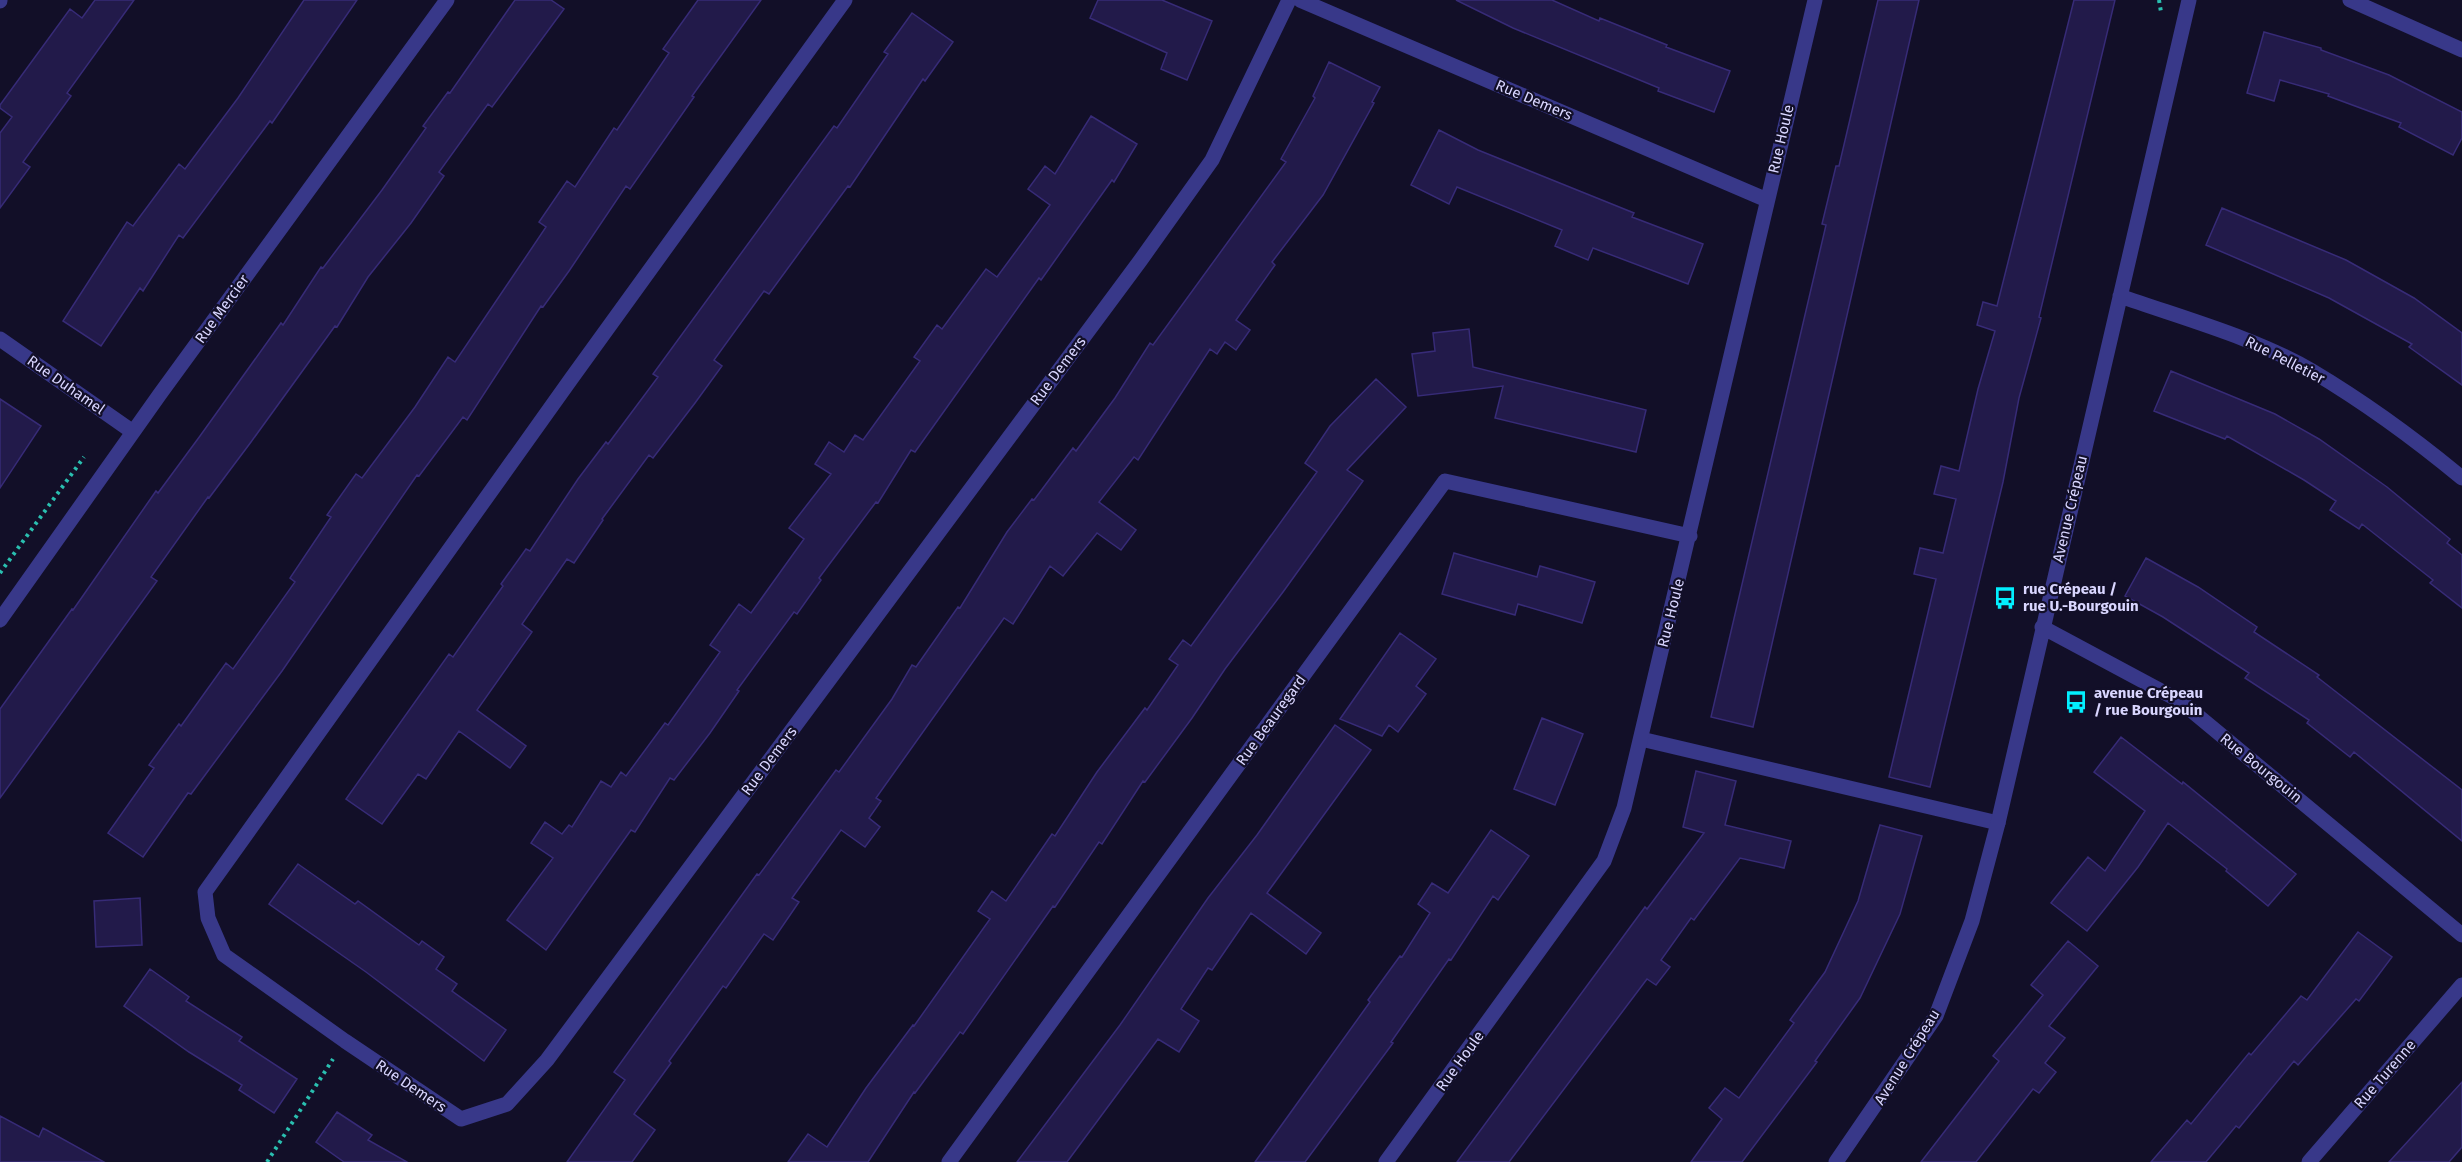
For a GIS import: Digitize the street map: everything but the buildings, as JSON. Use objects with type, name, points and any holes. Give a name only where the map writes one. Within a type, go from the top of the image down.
[{"type":"street","name":"Rue Mercier","points":[[0,620],[133,432],[447,0]]},
{"type":"street","name":"Rue Demers","points":[[845,0],[564,388],[205,892],[208,918],[224,955],[345,1041],[461,1119],[507,1104],[548,1060],[1212,160],[1289,0]]},
{"type":"street","name":"Rue Demers","points":[[1300,0],[1767,200]]},
{"type":"street","name":"Rue Houle","points":[[1386,1162],[1604,861],[1624,808],[1815,0]]},
{"type":"street","name":"Avenue Crépeau","points":[[1836,1162],[1936,1016],[1972,921],[1998,823],[2189,0]]},
{"type":"street","points":[[2350,0],[2462,50]]},
{"type":"street","name":"Rue Pelletier","points":[[2120,296],[2237,336],[2311,370],[2423,446],[2462,477]]},
{"type":"street","name":"Rue Duhamel","points":[[0,339],[133,432]]},
{"type":"street","name":"Rue Beauregard","points":[[949,1162],[1445,481],[1690,536]]},
{"type":"street","name":"Rue Bourgouin","points":[[2042,627],[2180,701],[2462,934]]},
{"type":"street","points":[[1641,739],[1998,823]]},
{"type":"street","name":"Rue Turenne","points":[[2309,1162],[2462,985]]},
{"type":"path","points":[[0,573],[86,453]]},
{"type":"path","points":[[267,1162],[345,1041]]},
{"type":"place","name":"rue Crépeau / rue U.-Bourgouin","points":[[2005,598]]},
{"type":"place","name":"avenue Crépeau / rue Bourgouin","points":[[2076,702]]}]
